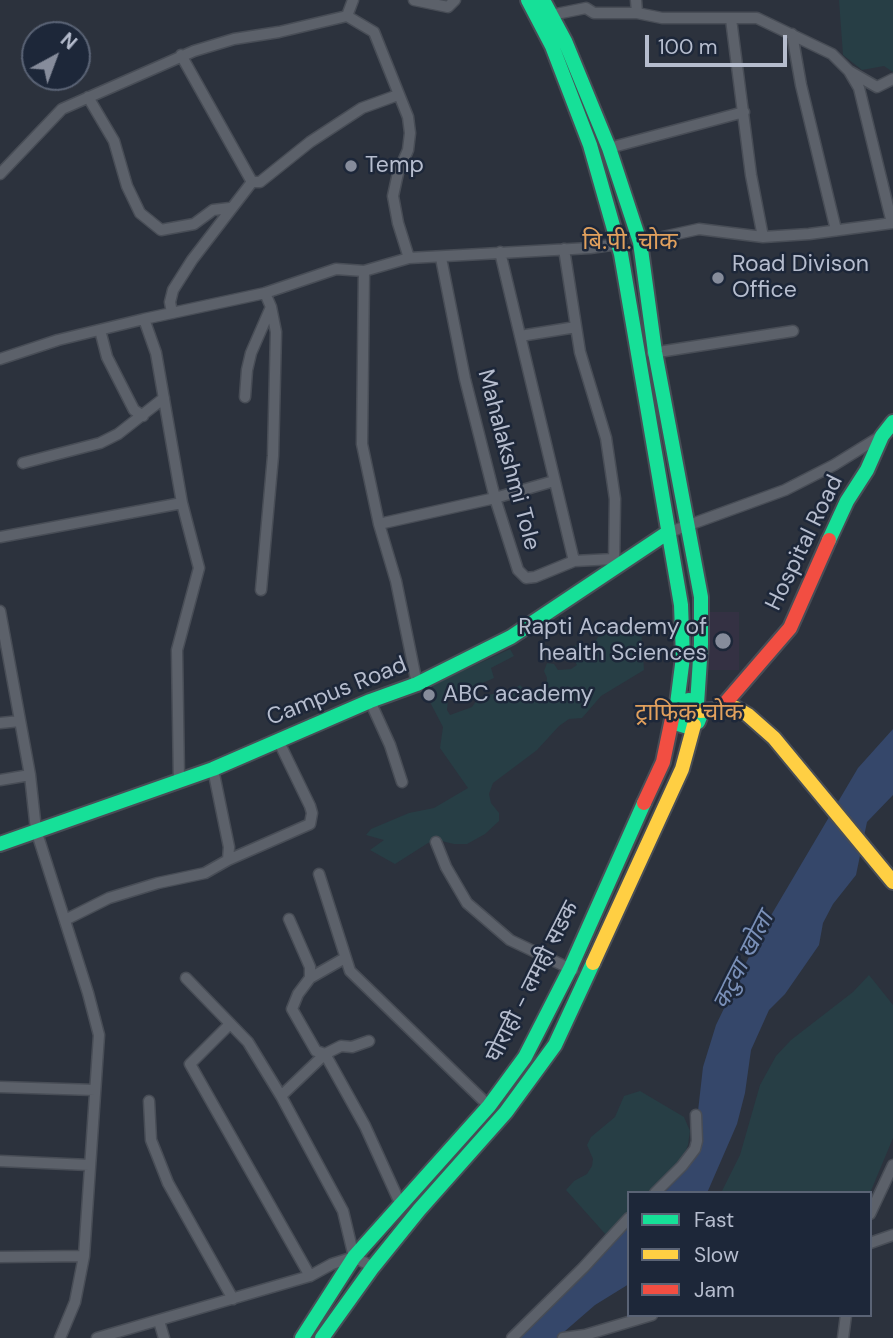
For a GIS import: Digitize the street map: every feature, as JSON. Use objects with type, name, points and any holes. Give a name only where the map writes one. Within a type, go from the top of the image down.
[{"type":"main road","name":"घोराही - लमही सडक","points":[[302,1338],[354,1257],[489,1106],[525,1057],[570,969],[663,762],[675,709],[683,657],[681,605],[618,245],[590,145],[552,46],[528,0]]},
{"type":"main road","points":[[543,0],[565,41],[609,148],[639,241],[655,352],[701,597],[699,708],[700,717],[694,725],[678,724],[675,709],[690,699],[699,708],[736,708],[748,715],[774,737],[891,879]]},
{"type":"main road","points":[[618,245],[639,241]]},
{"type":"main road","name":"Hospital Road","points":[[722,708],[790,628],[847,501],[867,470],[881,436],[893,422]]},
{"type":"main road","name":"Campus Road","points":[[0,844],[213,769],[370,701],[417,684],[511,637],[614,564],[667,533]]},
{"type":"main road","name":"घोराही - लमही सडक","points":[[322,1338],[418,1210],[506,1112],[555,1045],[682,769],[694,725]]},
{"type":"street","points":[[347,16],[353,0]]},
{"type":"street","points":[[414,0],[448,7],[456,0]]},
{"type":"street","points":[[636,0],[638,13]]},
{"type":"street","points":[[551,15],[586,8],[594,13],[638,13],[662,18],[757,18],[832,54],[849,71],[859,88],[893,223],[763,237],[699,229],[639,241]]},
{"type":"street","points":[[0,174],[62,109],[88,97],[181,55],[234,39],[279,32],[347,16],[374,32],[408,117],[408,150],[398,173],[393,196],[409,258]]},
{"type":"street","points":[[731,19],[751,175],[763,237]]},
{"type":"street","points":[[792,34],[801,85],[836,230]]},
{"type":"street","points":[[181,55],[252,182]]},
{"type":"street","points":[[849,71],[877,87],[893,79]]},
{"type":"street","points":[[172,313],[170,302],[173,290],[191,260],[252,182],[260,182],[310,142],[362,107],[398,95]]},
{"type":"street","points":[[88,97],[114,141],[127,186],[140,213],[161,230],[194,224],[213,210],[230,208]]},
{"type":"street","points":[[609,148],[744,112]]},
{"type":"street","points":[[0,359],[58,340],[144,318],[265,293],[337,269],[364,271],[409,258],[618,245]]},
{"type":"street","points":[[564,249],[580,352],[606,438],[615,499],[614,564]]},
{"type":"street","points":[[500,252],[574,561]]},
{"type":"street","name":"Mahalakshmi Tole","points":[[441,258],[465,379],[495,498],[518,570],[526,578],[574,561],[614,564]]},
{"type":"street","points":[[364,271],[362,444],[379,524],[396,581],[417,684]]},
{"type":"street","points":[[261,590],[273,456],[276,332],[265,293]]},
{"type":"street","points":[[245,397],[249,361],[271,307]]},
{"type":"street","points":[[144,318],[156,353],[182,503],[199,568],[177,650],[179,780]]},
{"type":"street","points":[[520,336],[576,327]]},
{"type":"street","points":[[100,330],[107,357],[134,410],[143,416]]},
{"type":"street","points":[[639,356],[793,331]]},
{"type":"street","points":[[23,463],[100,443],[118,434],[164,398]]},
{"type":"street","points":[[667,533],[785,490],[834,465],[881,436]]},
{"type":"street","points":[[379,524],[495,498],[554,481]]},
{"type":"street","points":[[0,537],[182,503]]},
{"type":"street","points":[[0,611],[30,775],[36,830],[99,1035],[84,1256],[75,1302],[60,1338]]},
{"type":"street","points":[[370,701],[390,745],[402,782]]},
{"type":"street","points":[[0,723],[20,721]]},
{"type":"street","points":[[65,920],[109,898],[158,883],[205,873],[310,824],[310,806],[278,740]]},
{"type":"street","points":[[213,769],[229,847],[228,860]]},
{"type":"street","points":[[0,780],[30,775]]},
{"type":"street","points":[[436,842],[446,867],[467,903],[510,940],[587,977]]},
{"type":"street","points":[[319,874],[351,971],[489,1106]]},
{"type":"street","points":[[289,919],[306,956],[310,978]]},
{"type":"street","points":[[345,958],[310,978],[298,993],[292,1009],[316,1051],[325,1054],[365,1126],[400,1203]]},
{"type":"street","points":[[186,978],[248,1042],[281,1096],[343,1211],[354,1257]]},
{"type":"street","points":[[230,1024],[190,1064],[310,1276]]},
{"type":"street","points":[[281,1096],[325,1054],[341,1046],[352,1047],[369,1041]]},
{"type":"street","points":[[0,1087],[95,1090]]},
{"type":"street","points":[[149,1101],[151,1140],[157,1156],[233,1299]]},
{"type":"street","points":[[657,1191],[695,1149],[695,1115]]},
{"type":"street","points":[[0,1161],[89,1165]]},
{"type":"street","points":[[872,1210],[893,1165]]},
{"type":"street","points":[[512,1338],[627,1220]]},
{"type":"street","points":[[872,1242],[893,1235]]},
{"type":"street","points":[[0,1257],[84,1256]]},
{"type":"street","points":[[97,1338],[310,1276],[332,1264],[354,1257],[373,1267]]},
{"type":"street","points":[[563,1338],[585,1335],[645,1317]]},
{"type":"street","points":[[843,1338],[846,1317]]},
{"type":"street","points":[[159,1321],[163,1338]]},
{"type":"shaded area","points":[[839,0],[893,0],[893,72],[884,66],[862,70],[843,55]]},
{"type":"shaded area","name":"Rapti Academy of health Sciences","points":[[708,612],[739,612],[739,670],[708,670]]},
{"type":"shaded area","points":[[637,621],[641,628],[644,670],[601,696],[582,718],[569,719],[559,726],[537,750],[493,783],[489,794],[491,803],[499,813],[499,821],[485,834],[467,844],[437,840],[428,843],[395,864],[370,850],[384,840],[366,835],[371,829],[409,813],[434,808],[468,788],[440,748],[443,727],[431,704],[433,685],[510,649],[514,656],[491,668],[494,678],[448,698],[447,710],[450,715],[472,707],[479,697],[506,694],[520,685],[530,696],[546,686],[544,671],[547,663],[554,664],[558,670],[571,669],[577,665],[568,650],[578,644],[591,648],[607,630]]},
{"type":"shaded area","points":[[869,975],[893,1005],[893,1138],[871,1191],[722,1191],[740,1155],[760,1085],[776,1056],[791,1040],[853,992]]},
{"type":"shaded area","points":[[640,1091],[684,1117],[690,1131],[683,1159],[651,1191],[627,1191],[627,1212],[607,1236],[566,1190],[574,1181],[587,1174],[592,1166],[593,1159],[587,1145],[591,1137],[615,1117],[624,1096]]},
{"type":"water","points":[[893,729],[893,795],[867,822],[856,875],[833,904],[823,923],[819,945],[785,994],[769,1010],[751,1050],[737,1124],[708,1191],[666,1191],[693,1161],[700,1147],[697,1120],[703,1067],[716,1025],[760,934],[858,768]]},
{"type":"water","points":[[627,1225],[627,1285],[595,1305],[557,1338],[518,1338]]},
{"type":"traffic: fast","points":[[528,0],[552,46],[590,145],[621,254],[681,605],[683,657],[677,704]]},
{"type":"traffic: fast","points":[[543,0],[565,41],[609,148],[640,242],[655,352],[701,597],[697,704],[700,717],[698,722],[688,727],[678,724],[673,714],[677,704],[689,700],[697,704]]},
{"type":"traffic: fast","points":[[829,540],[882,436],[893,422]]},
{"type":"traffic: fast","points":[[0,844],[213,769],[370,701],[417,684],[511,637],[667,533]]},
{"type":"traffic: fast","points":[[302,1338],[354,1257],[489,1106],[525,1057],[570,969],[644,803]]},
{"type":"traffic: fast","points":[[322,1338],[373,1267],[419,1210],[506,1112],[555,1045],[593,963]]},
{"type":"traffic: slow","points":[[700,711],[736,708],[774,738],[893,882]]},
{"type":"traffic: slow","points":[[593,963],[682,769],[694,725]]},
{"type":"traffic: jam","points":[[721,708],[790,628],[829,540]]},
{"type":"traffic: jam","points":[[644,803],[663,762],[673,714]]},
{"type":"place","name":"Temp","points":[[351,166]]},
{"type":"place","name":"Road Divison Office","points":[[718,278]]},
{"type":"place","name":"Rapti Academy of health Sciences","points":[[723,641]]},
{"type":"place","name":"ABC academy","points":[[429,695]]},
{"type":"district","name":"बि.पी. चोक","points":[[630,243]]},
{"type":"district","name":"ट्राफिक चोक","points":[[689,714]]},
{"type":"water label","name":"कटुवा खोला","points":[[744,961]]}]
